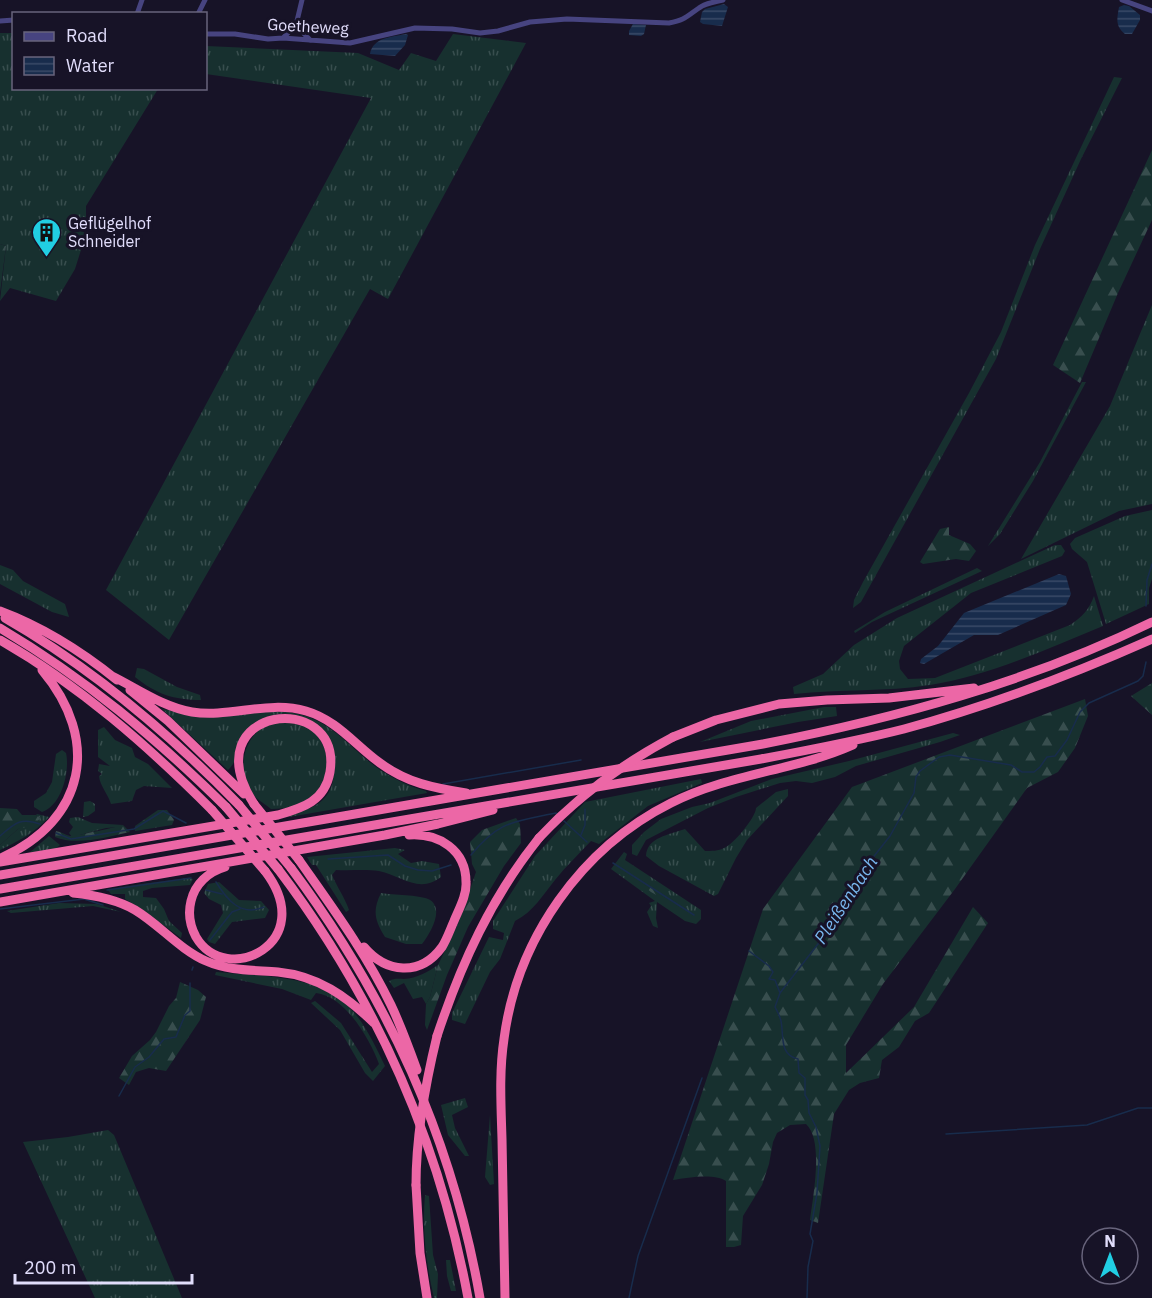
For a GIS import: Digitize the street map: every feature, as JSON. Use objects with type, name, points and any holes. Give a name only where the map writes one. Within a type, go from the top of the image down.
[{"type":"highway","points":[[0,613],[46,632],[70,645],[168,721],[254,804],[299,860],[351,935],[396,1017],[427,1094],[466,1232],[480,1298]]},
{"type":"highway","points":[[0,613],[112,690],[189,755],[239,805],[291,868],[344,944],[382,1010],[408,1064],[437,1135]]},
{"type":"highway","points":[[0,875],[803,736],[883,718],[991,687],[1076,655],[1152,621]]},
{"type":"highway","points":[[0,628],[60,665],[99,693],[129,717],[226,807],[278,869],[334,949],[380,1029],[411,1100],[439,1174],[468,1298]]},
{"type":"highway","points":[[0,889],[761,759],[868,738],[1011,696],[1086,668],[1152,639]]},
{"type":"highway","points":[[0,640],[93,703],[144,744],[212,810],[265,871],[279,892],[282,902],[283,912],[279,930],[273,941],[254,956],[239,959],[222,957],[206,949],[193,931],[189,915],[191,901],[196,887],[202,880],[220,869],[252,858]]},
{"type":"highway","points":[[0,860],[30,843],[54,822],[73,787],[77,769],[78,752],[72,718],[57,689],[34,661]]},
{"type":"highway","points":[[112,676],[164,703],[193,712],[222,712],[274,706],[307,711],[339,727],[378,762],[395,773],[432,788],[475,794]]},
{"type":"highway","points":[[427,1298],[420,1253],[416,1185],[417,1149],[422,1106],[437,1036],[456,981],[484,921],[509,878],[539,838],[574,803],[602,780],[641,754],[673,737],[724,717],[779,704],[889,698],[991,687]]},
{"type":"highway","points":[[0,860],[298,810],[314,802],[325,789],[332,761],[324,739],[311,726],[302,721],[281,717],[260,724],[246,738],[238,758],[238,771],[241,782],[254,804]]},
{"type":"highway","points":[[505,1298],[501,1097],[504,1039],[517,981],[528,953],[549,914],[576,878],[602,851],[619,836],[658,810],[720,783],[838,751],[868,738]]},
{"type":"highway","points":[[0,902],[438,825],[532,798]]},
{"type":"highway","points":[[351,935],[382,964],[402,968],[422,964],[433,957],[444,945],[464,895],[466,883],[463,863],[457,852],[448,844],[438,838],[428,836],[385,835]]},
{"type":"highway","points":[[61,891],[124,904],[188,951],[207,961],[237,969],[304,976],[324,984],[356,1006],[380,1029]]},
{"type":"street","points":[[283,38],[296,25],[302,0]]},
{"type":"street","name":"Goetheweg","points":[[207,34],[359,42],[381,34],[430,27],[489,33],[530,22],[567,19],[669,23],[690,17],[700,7],[723,0]]},
{"type":"street","points":[[1122,0],[1152,11]]},
{"type":"street","points":[[296,25],[310,40]]},
{"type":"green space","points":[[0,33],[12,33],[12,90],[157,90],[86,206],[86,234],[75,269],[56,301],[10,288],[0,301],[6,246],[0,244]]},
{"type":"green space","points":[[453,34],[526,43],[388,299],[370,289],[169,640],[106,590],[371,98],[207,74],[207,46],[358,53],[399,70],[411,53],[436,61]]},
{"type":"green space","points":[[1114,77],[1122,78],[1081,159],[1040,249],[996,359],[861,602],[853,608],[854,600],[863,582],[1001,332],[1035,245]]},
{"type":"green space","points":[[1152,150],[1152,220],[1080,383],[1053,365]]},
{"type":"green space","points":[[0,244],[6,246],[0,293]]},
{"type":"green space","points":[[1152,305],[1152,504],[1119,511],[1021,559],[1110,406]]},
{"type":"green space","points":[[1082,382],[1086,382],[1033,481],[1000,534],[988,546],[1040,462]]},
{"type":"green space","points":[[1152,510],[1152,579],[1149,588],[1149,604],[1106,624],[1087,562],[1072,549],[1070,544],[1075,538],[1125,516]]},
{"type":"green space","points":[[949,527],[949,535],[970,544],[976,551],[969,561],[956,559],[923,564],[920,562],[940,529]]},
{"type":"green space","points":[[1055,545],[1061,545],[1065,551],[1062,556],[971,593],[904,646],[899,661],[900,669],[908,679],[935,678],[1070,625],[1085,613],[1094,596],[1103,626],[1018,660],[952,681],[896,689],[794,694],[793,687],[823,674],[854,645],[897,618]]},
{"type":"green space","points":[[0,565],[13,570],[23,581],[65,604],[69,617],[52,612],[0,584]]},
{"type":"green space","points":[[977,568],[982,571],[872,622],[855,633],[854,631],[885,612]]},
{"type":"green space","points":[[137,668],[144,669],[177,687],[200,695],[201,700],[182,699],[150,688],[135,677]]},
{"type":"green space","points":[[1152,683],[1152,715],[1131,696]]},
{"type":"green space","points":[[1085,699],[1088,716],[1075,748],[1058,772],[1027,788],[883,984],[846,1045],[846,1073],[914,1007],[973,907],[988,923],[929,1013],[915,1021],[899,1047],[882,1060],[879,1078],[860,1083],[849,1090],[834,1114],[818,1223],[810,1220],[816,1169],[815,1143],[806,1124],[790,1125],[777,1133],[773,1142],[762,1185],[743,1216],[741,1245],[726,1247],[726,1181],[714,1177],[673,1180],[763,909],[852,787]]},
{"type":"green space","points":[[824,707],[836,707],[837,716],[700,742],[751,721]]},
{"type":"green space","points":[[162,709],[200,717],[285,712],[311,718],[338,734],[382,771],[427,793],[289,817],[318,804],[329,792],[333,782],[334,759],[330,746],[313,724],[301,717],[287,714],[273,715],[259,721],[248,732],[236,759],[228,770]]},
{"type":"green space","points":[[286,721],[309,728],[316,734],[325,751],[327,770],[321,788],[310,799],[294,806],[271,809],[253,794],[248,785],[244,776],[244,756],[252,738],[259,731],[267,725]]},
{"type":"green space","points":[[104,727],[115,740],[132,748],[135,757],[148,764],[172,788],[144,786],[136,790],[132,801],[111,804],[100,780],[99,776],[102,774],[98,771],[99,764],[110,766],[98,757],[98,730]]},
{"type":"green space","points":[[953,733],[960,735],[856,766],[835,777],[812,783],[796,781],[780,783],[736,797],[708,808],[646,840],[637,856],[632,854],[632,845],[644,832],[661,819],[692,807],[710,803],[772,779]]},
{"type":"green space","points":[[62,750],[66,753],[67,760],[63,787],[55,802],[42,812],[34,807],[34,801],[46,793],[52,782],[56,754]]},
{"type":"green space","points":[[701,779],[702,783],[648,806],[599,844],[591,841],[533,908],[515,921],[500,959],[490,972],[465,1024],[452,1020],[452,1013],[489,937],[503,940],[504,933],[493,929],[493,921],[535,856],[585,802]]},
{"type":"green space","points":[[788,789],[788,796],[747,840],[718,894],[714,896],[659,866],[646,856],[650,845],[655,841],[685,829],[705,851],[722,849],[733,842],[743,830],[756,808],[776,792]]},
{"type":"green space","points":[[90,801],[95,804],[95,811],[83,817],[84,802]]},
{"type":"green space","points":[[0,808],[17,809],[22,815],[36,815],[40,818],[35,825],[18,829],[0,845]]},
{"type":"green space","points":[[158,810],[167,810],[174,820],[172,825],[135,831],[135,826]]},
{"type":"green space","points":[[37,814],[49,817],[38,828],[0,850],[0,845],[18,829],[40,818]]},
{"type":"green space","points":[[78,817],[92,823],[123,825],[72,837],[69,833],[73,827],[69,822],[70,818]]},
{"type":"green space","points":[[516,818],[520,824],[521,843],[504,866],[468,927],[427,1030],[425,1025],[426,1004],[438,965],[458,924],[476,872],[472,864],[470,842],[482,830]]},
{"type":"green space","points":[[123,825],[130,832],[82,841],[55,837],[56,831],[73,836]]},
{"type":"green space","points":[[49,836],[60,845],[55,849],[29,853]]},
{"type":"green space","points":[[395,848],[405,850],[398,854],[411,863],[422,861],[439,864],[441,877],[433,882],[418,884],[379,871],[336,870],[332,875],[349,910],[346,912],[316,865],[312,865],[307,857]]},
{"type":"green space","points":[[624,852],[627,854],[625,860],[701,910],[701,919],[696,924],[685,921],[657,902],[658,928],[653,926],[647,912],[651,906],[649,903],[655,901],[611,869]]},
{"type":"green space","points":[[193,879],[190,885],[152,888],[143,891],[143,897],[156,898],[169,921],[182,933],[181,938],[125,899],[125,894],[111,894],[108,890],[137,885]]},
{"type":"green space","points":[[219,882],[239,900],[261,901],[269,910],[265,918],[232,922],[215,944],[207,939],[223,913],[221,905],[209,899],[204,893],[208,884]]},
{"type":"green space","points":[[649,884],[672,897],[667,901],[651,892],[645,887]]},
{"type":"green space","points":[[381,893],[419,897],[433,903],[436,908],[435,921],[422,944],[406,944],[385,937],[376,916],[376,905]]},
{"type":"green space","points":[[59,903],[97,904],[121,912],[93,906],[11,913],[7,911]]},
{"type":"green space","points":[[438,965],[426,1004],[422,997],[413,999],[404,983],[394,988],[389,981],[418,976]]},
{"type":"green space","points":[[216,972],[299,981],[329,992],[342,1000],[356,1014],[385,1066],[373,1081],[365,1073],[340,1030],[311,1003],[315,1001],[341,1023],[372,1072],[379,1064],[363,1031],[346,1010],[327,996],[316,993],[311,1000],[282,989],[215,975]]},
{"type":"green space","points":[[180,982],[198,990],[206,997],[200,1020],[166,1071],[149,1068],[136,1072],[129,1085],[119,1078],[132,1056],[156,1032],[169,1006],[176,998]]},
{"type":"green space","points":[[465,1098],[468,1107],[452,1115],[455,1128],[469,1156],[465,1156],[448,1135],[441,1105]]},
{"type":"green space","points":[[490,1115],[494,1184],[490,1185],[485,1177]]},
{"type":"green space","points":[[108,1130],[114,1135],[182,1298],[95,1298],[23,1142]]},
{"type":"green space","points":[[425,1195],[429,1196],[433,1255],[438,1274],[437,1298],[434,1298],[424,1234]]},
{"type":"green space","points":[[446,1260],[450,1260],[456,1291],[451,1291]]},
{"type":"water","points":[[724,4],[728,7],[722,26],[700,22],[705,9]]},
{"type":"water","points":[[1129,6],[1140,15],[1140,20],[1132,34],[1125,34],[1118,25],[1119,7]]},
{"type":"water","points":[[633,24],[646,25],[644,34],[629,35]]},
{"type":"water","points":[[408,35],[405,45],[395,56],[370,54],[379,41]]},
{"type":"water","points":[[1059,574],[1066,576],[1071,594],[1066,605],[998,635],[974,635],[924,664],[920,663],[921,659],[938,646],[964,613]]},
{"type":"waterway","name":"Pleißenbach","points":[[1146,606],[1147,580],[1152,564]]},
{"type":"waterway","name":"Pleißenbach","points":[[807,1298],[808,1267],[813,1241],[810,1234],[817,1193],[820,1146],[805,1095],[805,1078],[799,1073],[798,1059],[792,1057],[785,1049],[781,1021],[775,1007],[780,993],[828,931],[852,884],[890,836],[914,793],[916,777],[920,771],[939,757],[950,755],[1011,765],[1022,772],[1034,772],[1047,757],[1055,756],[1067,740],[1080,712],[1089,703],[1138,681],[1143,676],[1146,662]]},
{"type":"waterway","points":[[443,784],[581,760]]},
{"type":"waterway","points":[[581,835],[585,825],[585,809]]},
{"type":"waterway","points":[[56,833],[71,839],[134,829],[163,811],[186,823]]},
{"type":"waterway","points":[[471,855],[489,836],[506,825],[556,813],[558,815]]},
{"type":"waterway","points":[[0,836],[18,822],[28,821],[40,824]]},
{"type":"waterway","points":[[564,821],[587,842]]},
{"type":"waterway","points":[[328,859],[388,855],[405,866],[418,870],[432,871],[451,865]]},
{"type":"waterway","points":[[613,863],[694,915]]},
{"type":"waterway","points":[[107,890],[191,878]]},
{"type":"waterway","points":[[216,882],[236,905],[248,910],[264,907]]},
{"type":"waterway","points":[[206,890],[222,894]]},
{"type":"waterway","points":[[0,909],[84,899],[103,905]]},
{"type":"waterway","points":[[210,940],[232,912],[240,909]]},
{"type":"waterway","points":[[749,951],[769,966],[773,972],[769,979],[775,980],[780,993]]},
{"type":"waterway","points":[[119,1096],[135,1067],[149,1057],[164,1039],[176,1037],[185,1015],[190,1011],[190,983]]},
{"type":"waterway","points":[[629,1298],[638,1256],[702,1078]]},
{"type":"waterway","points":[[946,1134],[1087,1125],[1138,1108],[1152,1108]]},
{"type":"place","name":"Geflügelhof Schneider","points":[[47,258]]}]
